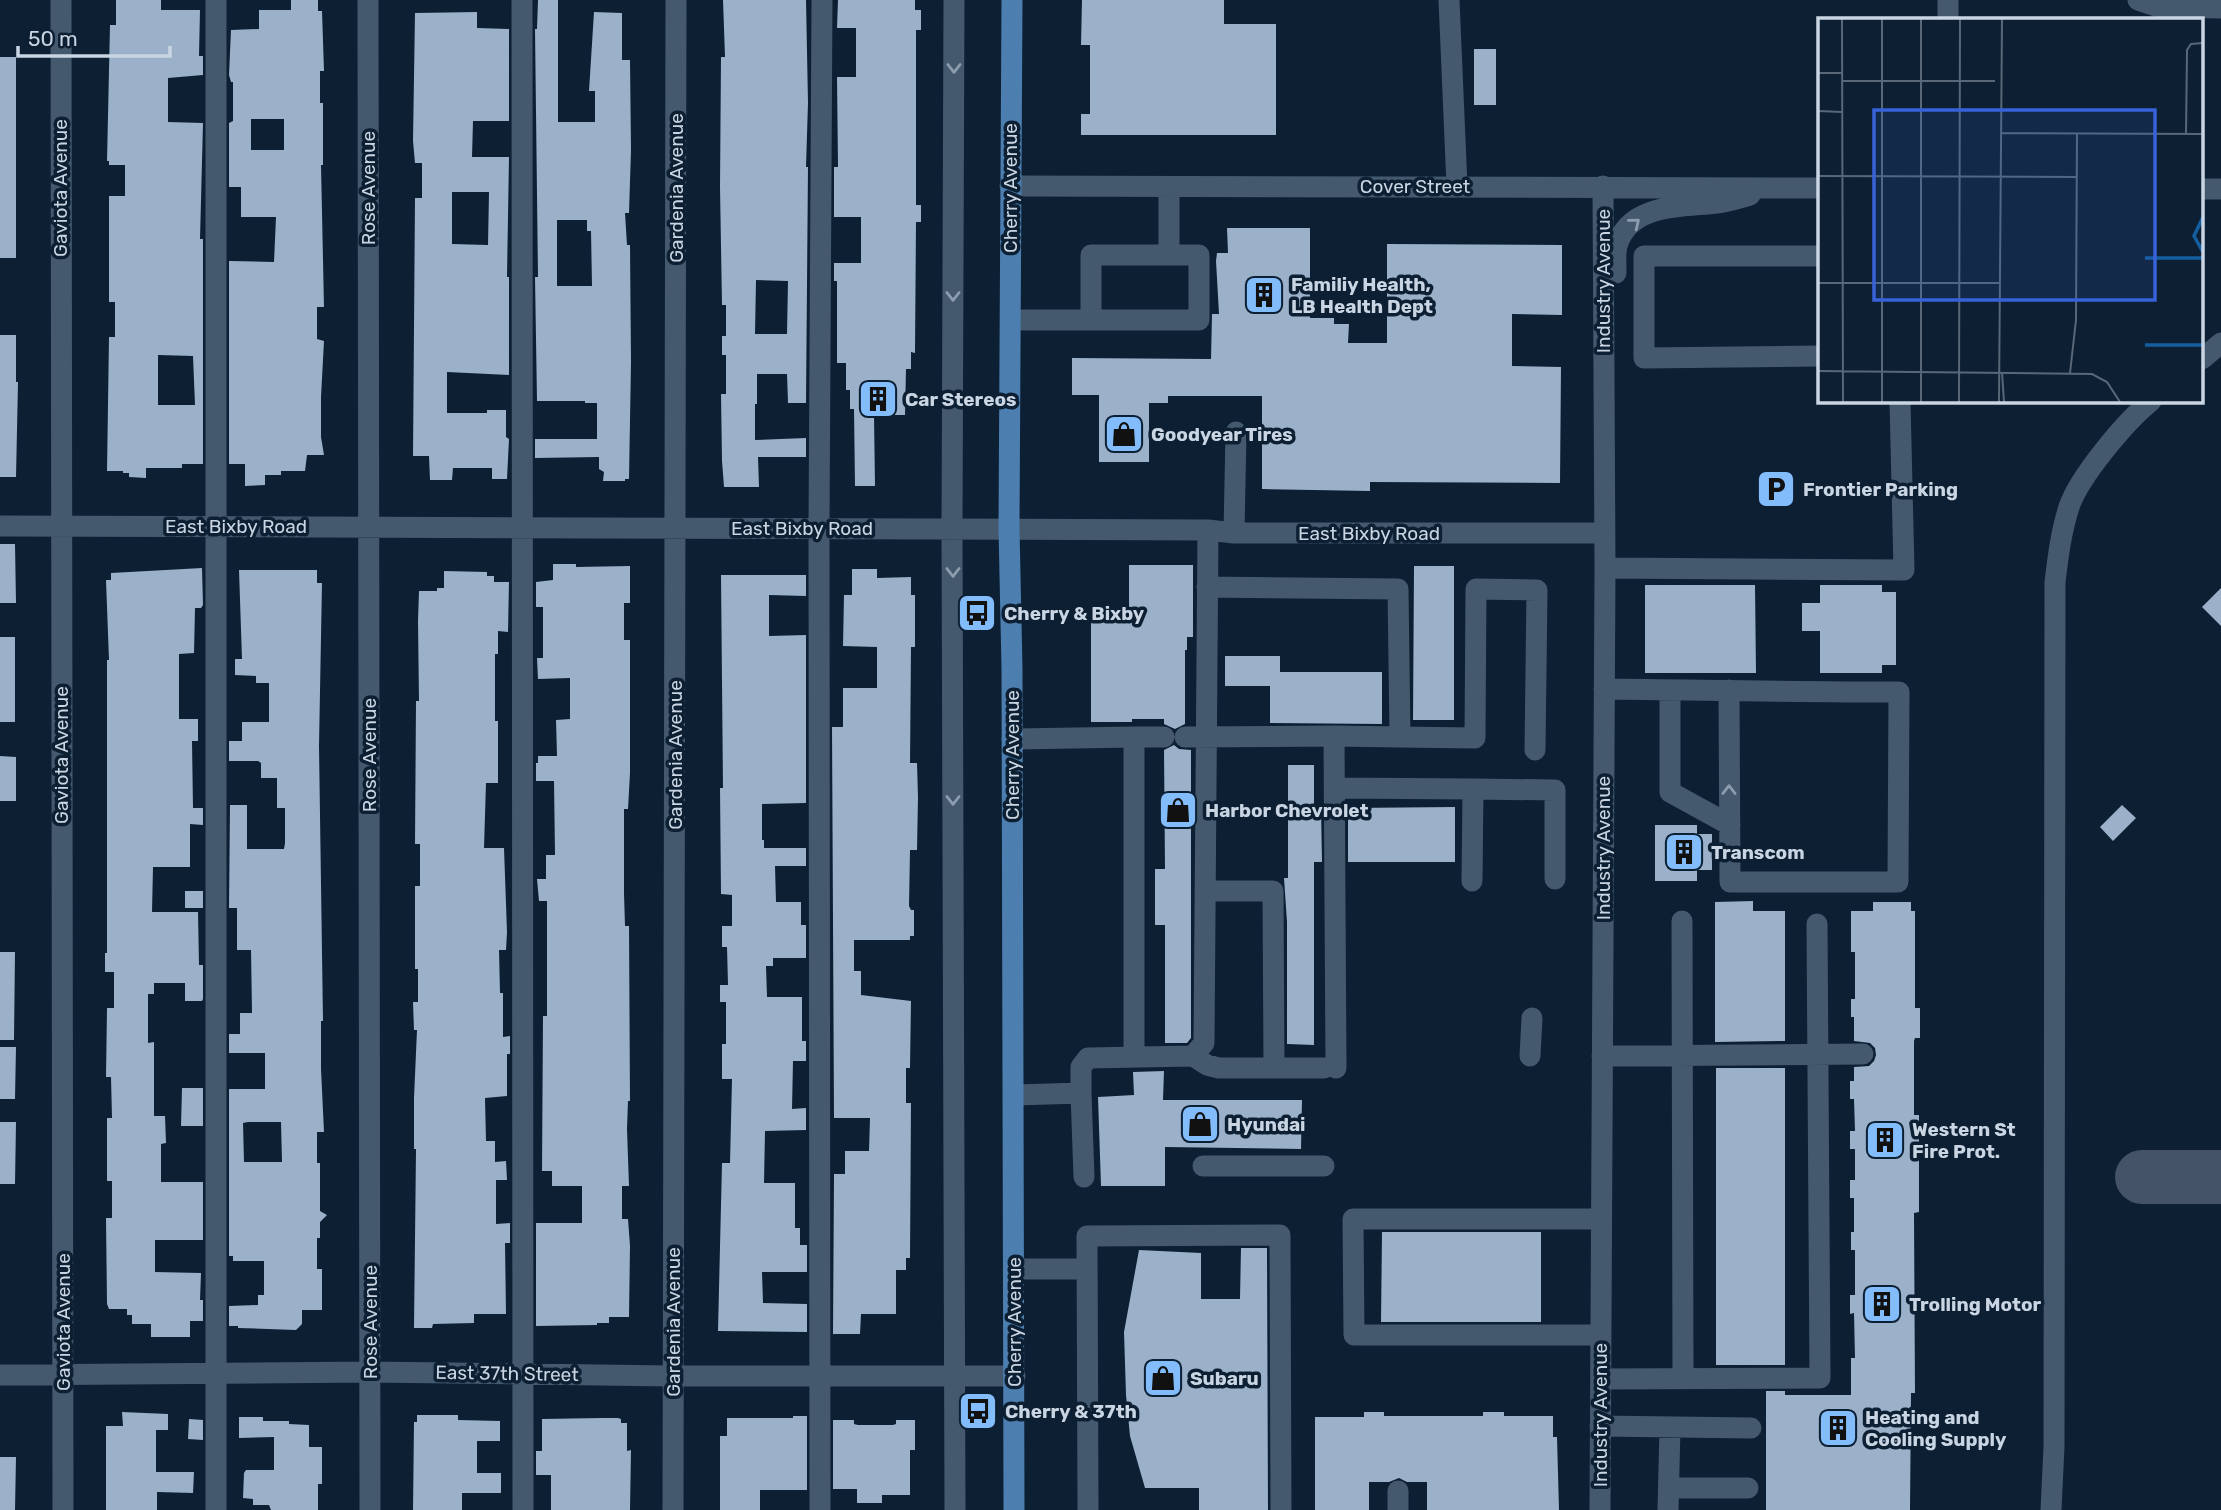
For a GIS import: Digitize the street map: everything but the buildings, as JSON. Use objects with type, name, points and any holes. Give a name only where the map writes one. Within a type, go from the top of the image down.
[{"type":"main road","name":"Cherry Avenue","points":[[1012,0],[1009,528],[1014,1095],[1014,1510]]},
{"type":"street","name":"Gaviota Avenue","points":[[61,0],[63,1510]]},
{"type":"street","points":[[216,0],[216,1510]]},
{"type":"street","name":"Rose Avenue","points":[[369,0],[370,1510]]},
{"type":"street","points":[[522,0],[523,1510]]},
{"type":"street","name":"Gardenia Avenue","points":[[673,1510],[676,0]]},
{"type":"street","points":[[820,1510],[819,528],[822,0]]},
{"type":"street","points":[[954,0],[955,1510]]},
{"type":"street","points":[[1449,0],[1457,186]]},
{"type":"street","points":[[1948,0],[1948,18]]},
{"type":"street","points":[[2138,0],[2160,7],[2221,9]]},
{"type":"street","name":"Cover Street","points":[[1010,186],[1818,188]]},
{"type":"street","name":"Industry Avenue","points":[[1600,1510],[1605,568],[1602,186]]},
{"type":"street","points":[[1169,187],[1169,255]]},
{"type":"street","points":[[1604,357],[1612,324],[1617,246],[1629,224],[1649,212],[1721,203],[1775,189]]},
{"type":"street","points":[[1011,320],[1091,320],[1199,320],[1199,256],[1091,255],[1091,320]]},
{"type":"street","points":[[1818,256],[1644,256],[1644,358],[1818,356]]},
{"type":"street","points":[[2204,357],[2221,344]]},
{"type":"street","points":[[1605,568],[1904,570],[1900,402]]},
{"type":"street","points":[[2051,1510],[2054,1447],[2055,582],[2060,543],[2070,505],[2087,475],[2108,447],[2150,402]]},
{"type":"street","points":[[1234,533],[1236,432]]},
{"type":"street","name":"East Bixby Road","points":[[0,526],[1009,528],[1208,530],[1234,533],[1605,533]]},
{"type":"street","points":[[1193,1056],[1204,1043],[1205,891],[1185,737],[1207,587],[1208,530]]},
{"type":"street","points":[[1207,587],[1398,589],[1400,737]]},
{"type":"street","points":[[1012,739],[1334,736],[1475,738],[1476,589],[1537,590],[1535,750]]},
{"type":"street","points":[[1604,690],[1899,692],[1898,882],[1730,882],[1728,691]]},
{"type":"street","points":[[1670,690],[1670,792],[1730,825]]},
{"type":"street","points":[[1084,1177],[1081,1067],[1088,1058],[1193,1056],[1207,1065],[1219,1068],[1330,1068],[1334,736]]},
{"type":"street","points":[[1133,737],[1134,1057]]},
{"type":"street","points":[[1335,788],[1555,790],[1555,879]]},
{"type":"street","points":[[1472,881],[1473,789]]},
{"type":"street","points":[[1205,891],[1273,891],[1274,1068]]},
{"type":"street","points":[[1682,921],[1682,1379]]},
{"type":"street","points":[[1601,1379],[1820,1378],[1817,924]]},
{"type":"street","points":[[1530,1056],[1532,1018]]},
{"type":"street","points":[[1602,1056],[1863,1054]]},
{"type":"street","points":[[1014,1095],[1081,1093]]},
{"type":"street","points":[[1203,1166],[1324,1166]]},
{"type":"street","points":[[1601,1219],[1353,1219],[1354,1335],[1601,1335]]},
{"type":"street","points":[[1088,1510],[1087,1236],[1280,1235],[1281,1510]]},
{"type":"street","points":[[1014,1269],[1087,1269]]},
{"type":"street","name":"East 37th Street","points":[[0,1375],[370,1372],[673,1376],[1015,1376]]},
{"type":"street","points":[[1600,1426],[1751,1428]]},
{"type":"street","points":[[1668,1510],[1670,1427]]},
{"type":"street","points":[[1669,1488],[1748,1488]]},
{"type":"taxiway","points":[[2142,1177],[2221,1177]]},
{"type":"place","name":"Familiy Health, LB Health Dept","points":[[1264,295]]},
{"type":"place","name":"Car Stereos","points":[[878,399]]},
{"type":"place","name":"Goodyear Tires","points":[[1124,434]]},
{"type":"place","name":"Frontier Parking","points":[[1776,489]]},
{"type":"place","name":"Cherry & Bixby","points":[[977,613]]},
{"type":"place","name":"Harbor Chevrolet","points":[[1178,810]]},
{"type":"place","name":"Transcom","points":[[1684,852]]},
{"type":"place","name":"Hyundai","points":[[1200,1124]]},
{"type":"place","name":"Western St Fire Prot.","points":[[1885,1140]]},
{"type":"place","name":"Trolling Motor","points":[[1882,1304]]},
{"type":"place","name":"Subaru","points":[[1163,1378]]},
{"type":"place","name":"Cherry & 37th","points":[[978,1411]]},
{"type":"place","name":"Heating and Cooling Supply","points":[[1838,1428]]}]
